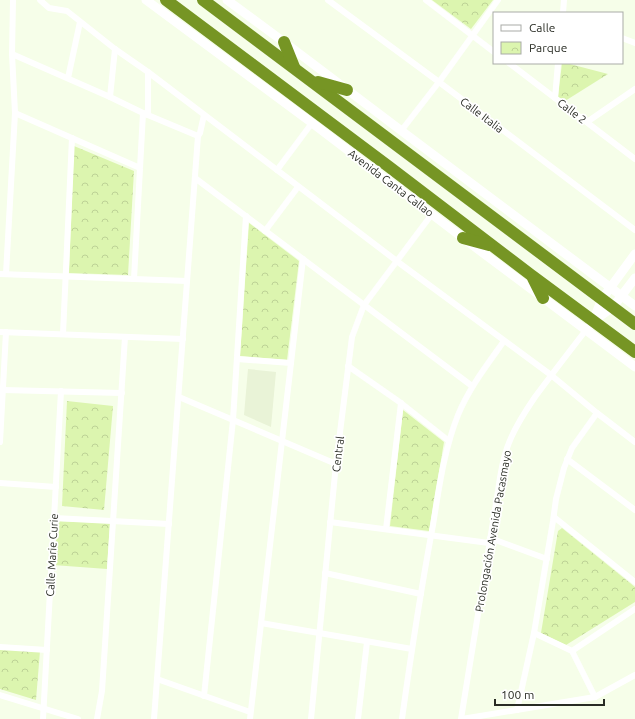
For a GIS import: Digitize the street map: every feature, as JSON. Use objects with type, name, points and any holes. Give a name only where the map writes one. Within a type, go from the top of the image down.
[{"type":"highway","name":"Avenida Canta Callao","points":[[166,0],[495,247],[531,275],[590,326],[635,352]]},
{"type":"highway","points":[[204,0],[635,324]]},
{"type":"highway","points":[[284,42],[294,67]]},
{"type":"highway","points":[[311,80],[347,90]]},
{"type":"highway","points":[[463,238],[495,247]]},
{"type":"highway","points":[[531,275],[543,298]]},
{"type":"main road","name":"Avenida Canta Callao","points":[[147,0],[543,298],[590,326],[635,367]]},
{"type":"main road","points":[[227,0],[635,306]]},
{"type":"main road","points":[[590,326],[602,299],[635,254]]},
{"type":"main road","points":[[590,326],[613,307],[634,279],[633,275],[629,271],[622,272]]},
{"type":"street","points":[[13,0],[12,54],[15,113],[3,274],[187,281]]},
{"type":"street","points":[[40,0],[49,8],[67,11],[397,262],[551,376],[635,442]]},
{"type":"street","name":"Calle Italia","points":[[328,0],[635,230]]},
{"type":"street","points":[[426,0],[493,51]]},
{"type":"street","points":[[401,131],[439,82],[498,0]]},
{"type":"street","points":[[564,0],[564,12]]},
{"type":"street","points":[[68,78],[80,22]]},
{"type":"street","points":[[623,38],[635,43]]},
{"type":"street","points":[[110,97],[115,49]]},
{"type":"street","points":[[12,54],[198,136]]},
{"type":"street","name":"Calle 2","points":[[510,64],[586,122],[633,155]]},
{"type":"street","points":[[555,98],[558,64]]},
{"type":"street","points":[[134,279],[140,168],[146,114],[148,72]]},
{"type":"street","points":[[586,122],[635,90]]},
{"type":"street","points":[[15,113],[140,168]]},
{"type":"street","points":[[154,719],[198,136],[204,115]]},
{"type":"street","points":[[278,170],[312,123]]},
{"type":"street","points":[[63,334],[72,138]]},
{"type":"street","points":[[195,178],[472,386]]},
{"type":"street","points":[[265,230],[298,187]]},
{"type":"street","name":"Central","points":[[311,719],[336,464],[352,336],[364,305],[432,214]]},
{"type":"street","points":[[204,696],[233,420],[246,216]]},
{"type":"street","points":[[157,679],[204,696],[250,716],[302,259]]},
{"type":"street","name":"Prolongación Avenida Pacasmayo","points":[[461,719],[502,469],[507,447],[523,415],[590,326]]},
{"type":"street","points":[[0,442],[3,390],[3,332],[183,339]]},
{"type":"street","points":[[97,719],[102,691],[125,337]]},
{"type":"street","points":[[402,719],[412,649],[445,455],[458,415],[472,386],[504,341]]},
{"type":"street","points":[[237,359],[291,363]]},
{"type":"street","points":[[348,366],[401,403],[449,441]]},
{"type":"street","points":[[3,390],[122,393]]},
{"type":"street","name":"Calle Marie Curie","points":[[43,719],[61,392]]},
{"type":"street","points":[[179,397],[336,464]]},
{"type":"street","points":[[386,529],[401,403]]},
{"type":"street","points":[[517,710],[534,634],[558,491],[564,468],[572,448],[597,413]]},
{"type":"street","points":[[567,459],[635,510]]},
{"type":"street","points":[[0,483],[56,487]]},
{"type":"street","points":[[554,517],[635,582]]},
{"type":"street","points":[[54,518],[169,524]]},
{"type":"street","points":[[330,522],[431,535],[490,540],[547,559]]},
{"type":"street","points":[[325,573],[421,594]]},
{"type":"street","points":[[572,651],[635,610]]},
{"type":"street","points":[[260,623],[412,649]]},
{"type":"street","points":[[534,634],[572,651],[595,697]]},
{"type":"street","points":[[358,719],[367,642]]},
{"type":"street","points":[[0,647],[47,650]]},
{"type":"street","points":[[461,719],[595,697],[635,675]]},
{"type":"street","points":[[0,695],[78,719]]},
{"type":"shaded area","points":[[248,369],[276,372],[271,427],[244,415]]},
{"type":"green space","points":[[432,0],[493,0],[471,29]]},
{"type":"green space","points":[[562,64],[570,64],[608,74],[565,101],[558,97]]},
{"type":"green space","points":[[74,146],[134,171],[128,275],[69,273]]},
{"type":"green space","points":[[249,223],[299,261],[287,360],[240,356]]},
{"type":"green space","points":[[67,401],[113,406],[104,510],[62,506]]},
{"type":"green space","points":[[403,410],[444,442],[429,531],[390,526]]},
{"type":"green space","points":[[56,521],[110,523],[107,569],[53,565]]},
{"type":"green space","points":[[562,528],[635,587],[635,602],[566,645],[541,633],[558,531]]},
{"type":"green space","points":[[0,649],[40,651],[36,700],[0,689]]}]
